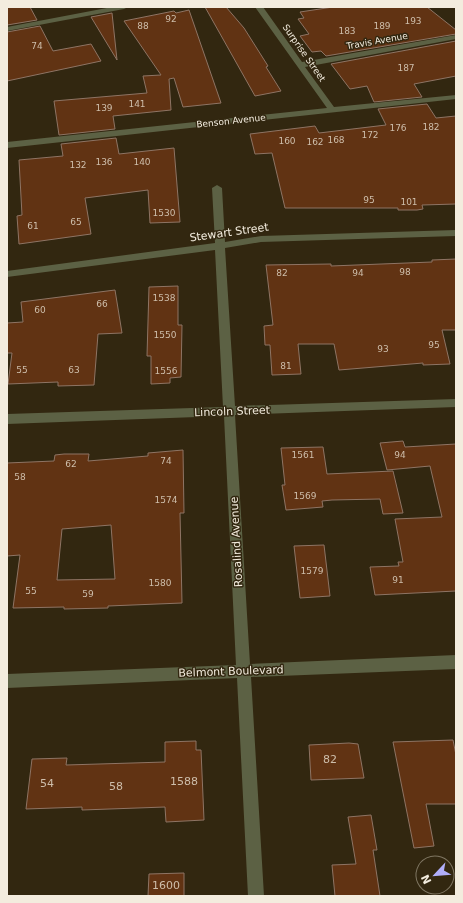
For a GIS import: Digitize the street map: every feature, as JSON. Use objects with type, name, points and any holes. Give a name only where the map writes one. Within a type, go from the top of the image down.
[{"type":"street","points":[[7,29],[124,7]]},
{"type":"street","name":"Surprise Street","points":[[260,7],[332,110]]},
{"type":"street","name":"Travis Avenue","points":[[301,65],[456,38]]},
{"type":"street","name":"Benson Avenue","points":[[7,145],[456,97]]},
{"type":"street","name":"Rosalind Avenue","points":[[217,188],[256,896]]},
{"type":"street","name":"Stewart Street","points":[[7,274],[220,246],[261,239],[456,233]]},
{"type":"street","name":"Lincoln Street","points":[[7,419],[456,403]]},
{"type":"street","name":"Belmont Boulevard","points":[[7,681],[456,662]]},
{"type":"building","points":[[7,7],[30,7],[37,20],[7,25]]},
{"type":"building","points":[[205,7],[226,7],[244,28],[268,66],[266,67],[281,91],[255,96]]},
{"type":"building","points":[[333,7],[427,7],[456,30],[456,34],[326,56],[321,51],[312,52],[300,36],[309,34],[298,19],[304,18],[300,12]]},
{"type":"building","points":[[189,10],[221,103],[183,107],[174,78],[169,79],[171,110],[113,116],[115,129],[59,135],[54,101],[147,93],[143,76],[161,75],[124,21],[174,11],[176,13]]},
{"type":"building","points":[[112,13],[117,60],[91,17]]},
{"type":"building","points":[[40,26],[53,51],[91,44],[101,61],[7,81],[7,32]]},
{"type":"building","points":[[456,41],[456,76],[414,84],[422,97],[374,102],[367,86],[350,89],[331,64]]},
{"type":"building","points":[[427,104],[436,118],[456,116],[456,204],[422,205],[423,209],[417,210],[398,210],[398,208],[285,208],[272,153],[255,154],[250,134],[315,126],[319,133],[386,125],[378,109]]},
{"type":"building","points":[[116,138],[119,154],[174,148],[180,222],[150,223],[148,190],[85,198],[91,234],[19,244],[17,216],[22,215],[19,160],[63,156],[61,144]]},
{"type":"building","points":[[456,259],[456,330],[442,330],[450,364],[423,365],[423,363],[339,370],[334,344],[298,344],[301,374],[272,375],[270,345],[265,345],[264,326],[273,325],[266,265],[331,264],[331,266],[432,262],[432,260]]},
{"type":"building","points":[[178,286],[178,325],[182,325],[181,377],[170,378],[170,383],[151,384],[151,356],[147,356],[149,287]]},
{"type":"building","points":[[115,290],[122,333],[98,334],[94,385],[58,386],[58,382],[8,384],[12,353],[7,353],[7,323],[23,322],[21,302]]},
{"type":"building","points":[[403,441],[405,447],[456,444],[456,591],[375,595],[370,567],[399,566],[398,562],[403,562],[395,519],[442,517],[430,466],[387,470],[380,443]]},
{"type":"building","points":[[323,447],[327,474],[393,471],[403,513],[383,514],[380,499],[322,501],[323,507],[286,510],[282,485],[285,485],[281,448]]},
{"type":"building","points":[[183,450],[184,513],[180,513],[182,603],[108,606],[108,608],[13,608],[20,555],[7,556],[7,463],[54,461],[55,455],[64,454],[89,454],[88,461],[148,456],[148,453]],"holes":[[[111,525],[115,579],[57,580],[62,529]]]},
{"type":"building","points":[[324,545],[330,596],[300,598],[294,546]]},
{"type":"building","points":[[453,740],[456,755],[456,804],[426,804],[434,846],[414,848],[393,742]]},
{"type":"building","points":[[196,741],[196,750],[201,750],[204,820],[166,822],[165,807],[82,810],[82,807],[26,809],[32,759],[67,758],[66,765],[165,762],[165,742]]},
{"type":"building","points":[[358,744],[364,778],[311,780],[309,745]]},
{"type":"building","points":[[371,815],[377,850],[373,850],[380,896],[335,896],[332,865],[356,864],[348,817]]},
{"type":"building","points":[[184,873],[184,896],[148,896],[149,874]]}]
